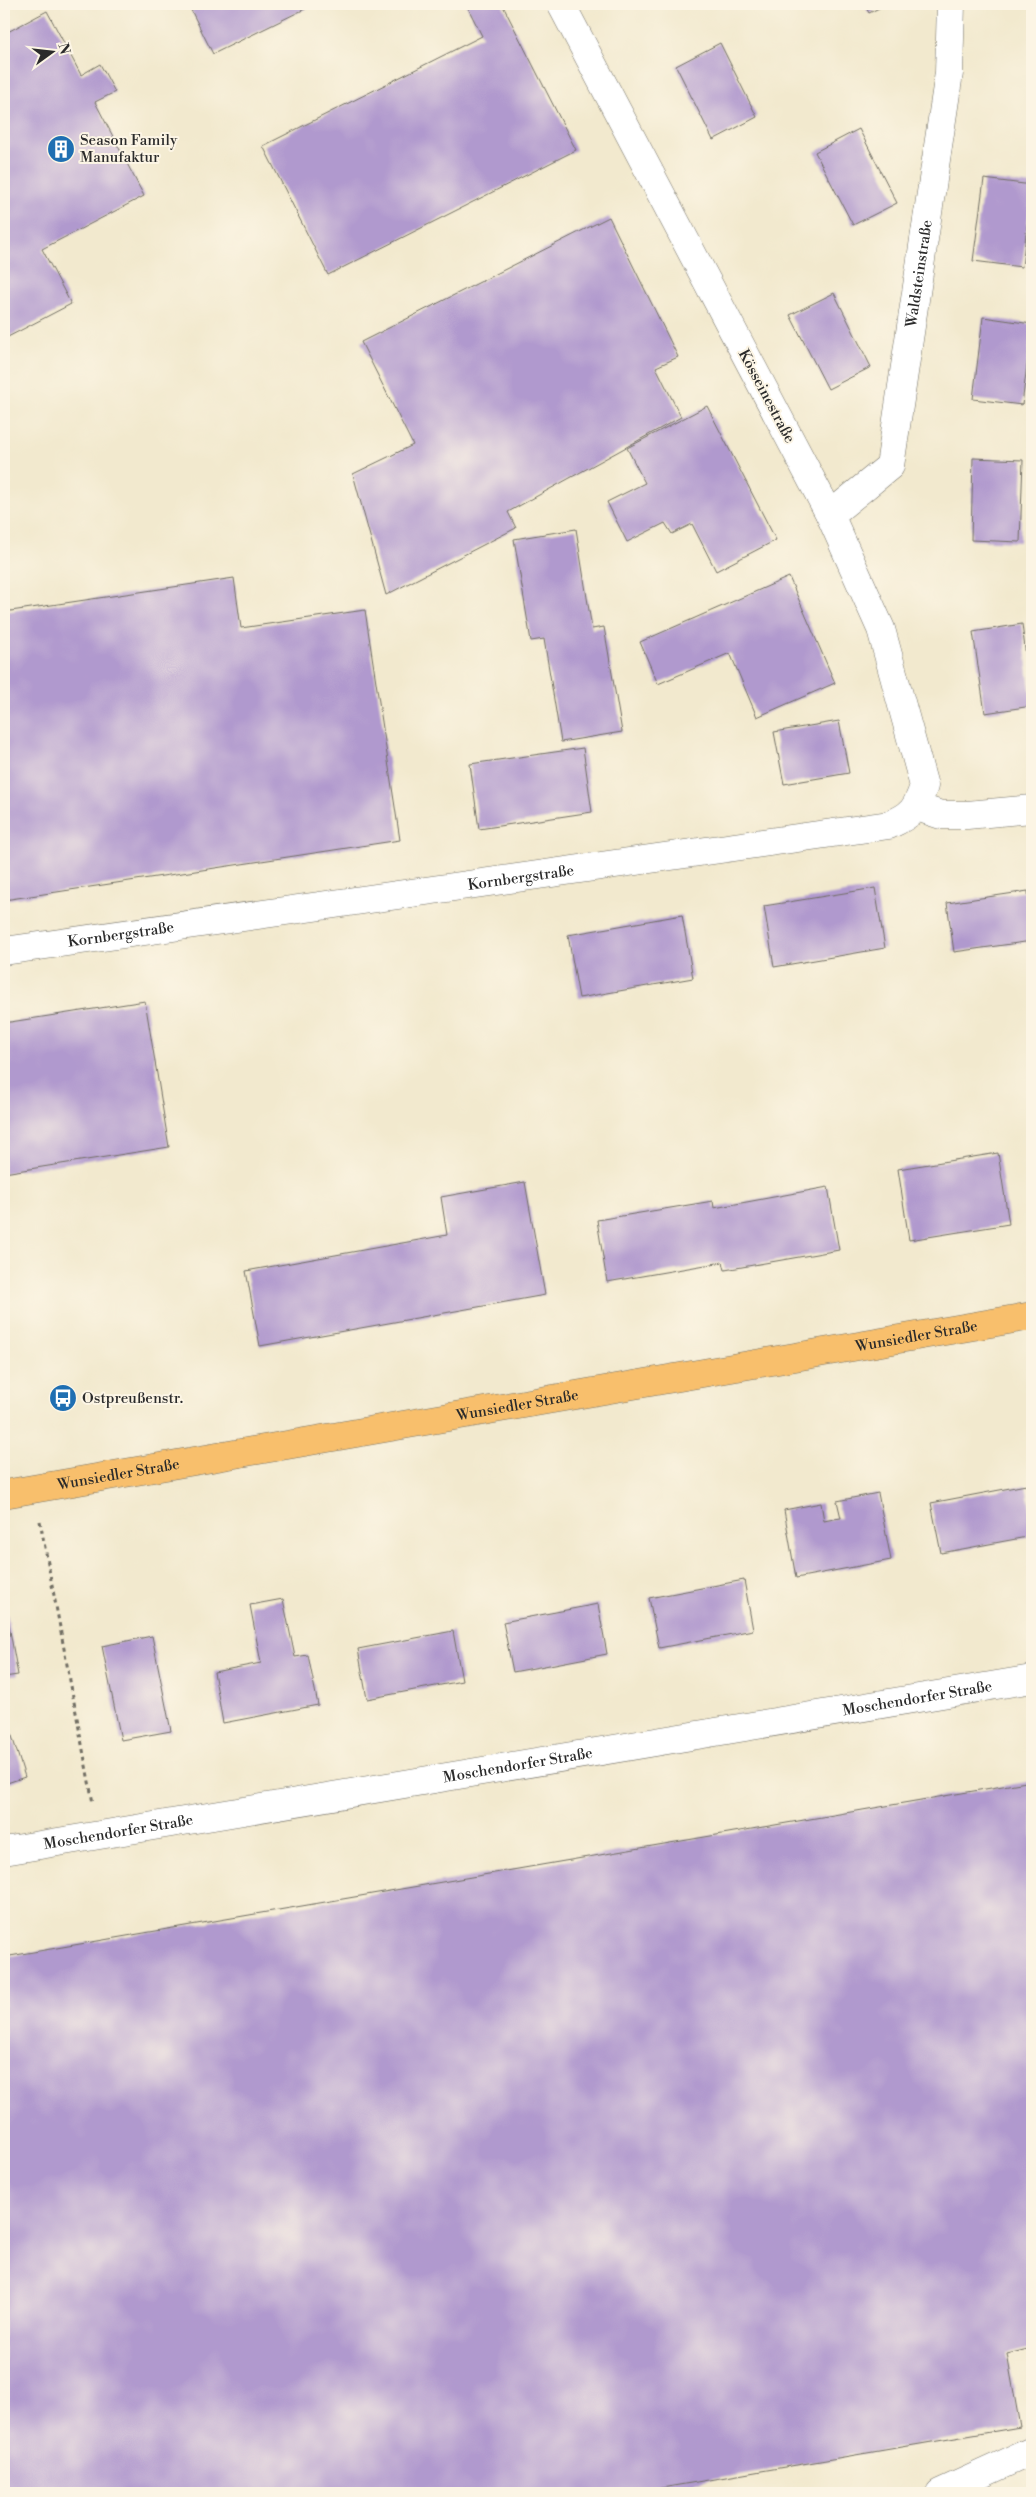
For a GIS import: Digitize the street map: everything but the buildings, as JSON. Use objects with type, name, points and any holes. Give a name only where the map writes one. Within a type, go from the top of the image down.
[{"type":"main road","name":"Wunsiedler Straße","points":[[4,1494],[1032,1316]]},
{"type":"street","name":"Kösseinestraße","points":[[560,4],[830,515],[881,628],[924,786],[917,807]]},
{"type":"street","name":"Waldsteinstraße","points":[[830,515],[890,466],[949,73],[951,4]]},
{"type":"street","points":[[917,807],[941,815],[968,815],[1032,809]]},
{"type":"street","name":"Kornbergstraße","points":[[4,952],[889,825],[905,818],[917,807]]},
{"type":"street","name":"Moschendorfer Straße","points":[[4,1851],[1032,1679]]},
{"type":"street","points":[[940,2493],[1032,2451]]},
{"type":"path","points":[[34,1489],[100,1835]]},
{"type":"place","name":"Season Family Manufaktur","points":[[61,149]]},
{"type":"place","name":"Ostpreußenstr.","points":[[63,1398]]}]
